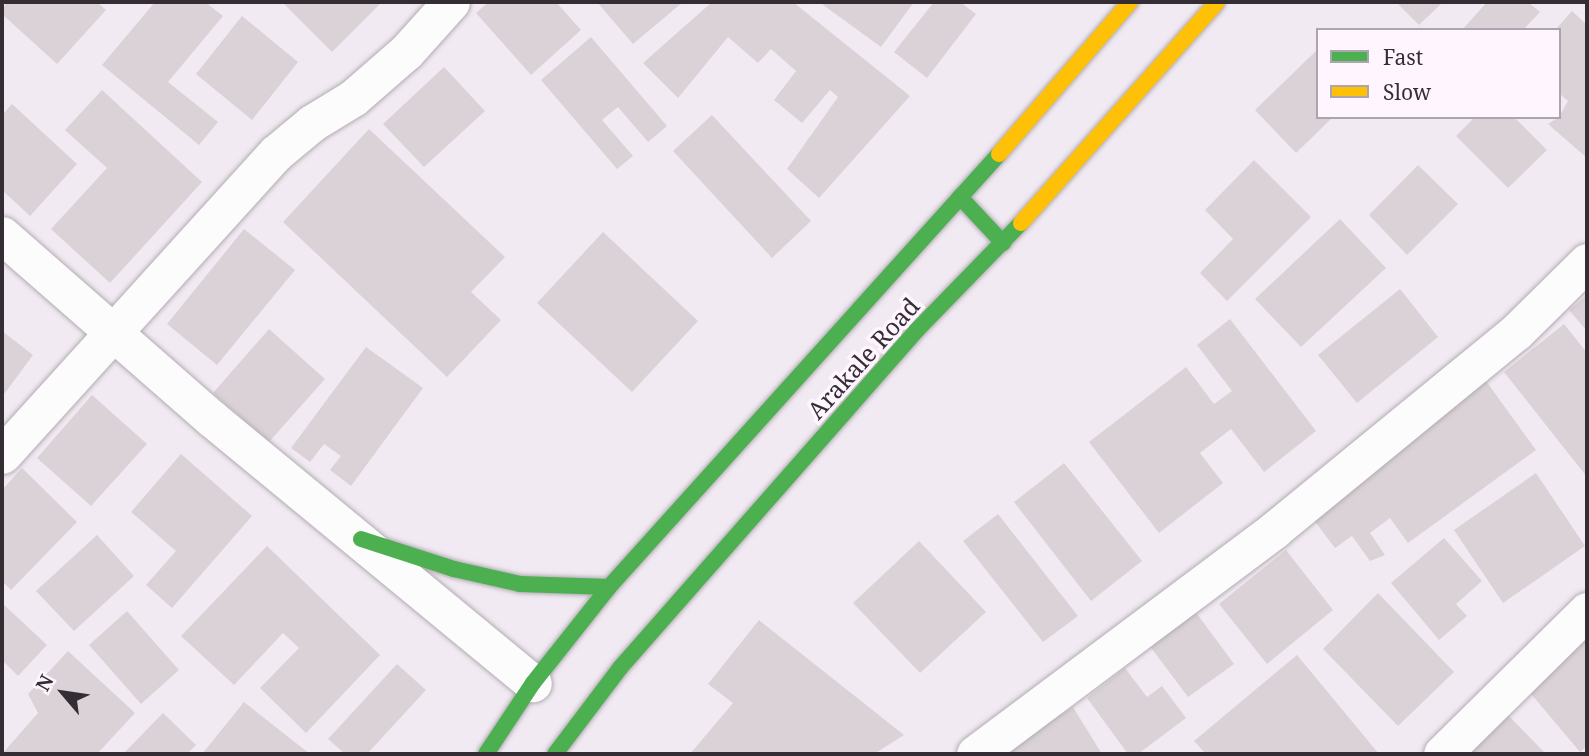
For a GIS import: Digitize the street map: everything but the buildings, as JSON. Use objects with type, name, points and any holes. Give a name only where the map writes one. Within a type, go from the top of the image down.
[{"type":"main road","name":"Arakale Road","points":[[486,754],[533,683],[610,587],[960,197],[1130,2]]},
{"type":"main road","name":"Arakale Road","points":[[555,754],[571,742],[620,668],[916,331],[1003,243],[1217,2]]},
{"type":"main road","points":[[960,197],[1003,243]]},
{"type":"main road","points":[[361,539],[454,569],[520,584],[610,587]]},
{"type":"street","points":[[2,455],[276,153],[312,123],[353,98],[406,52],[451,2]]},
{"type":"street","points":[[2,235],[113,334],[533,683]]},
{"type":"street","points":[[975,754],[1274,530],[1516,332],[1587,262]]},
{"type":"street","points":[[1442,754],[1587,611]]},
{"type":"traffic: fast","points":[[486,754],[533,683],[609,587],[999,154]]},
{"type":"traffic: fast","points":[[960,197],[1003,243]]},
{"type":"traffic: fast","points":[[555,754],[620,668],[916,331],[1021,223]]},
{"type":"traffic: fast","points":[[361,539],[454,569],[520,584],[609,587]]},
{"type":"traffic: slow","points":[[999,154],[1130,2]]},
{"type":"traffic: slow","points":[[1021,223],[1217,2]]}]
